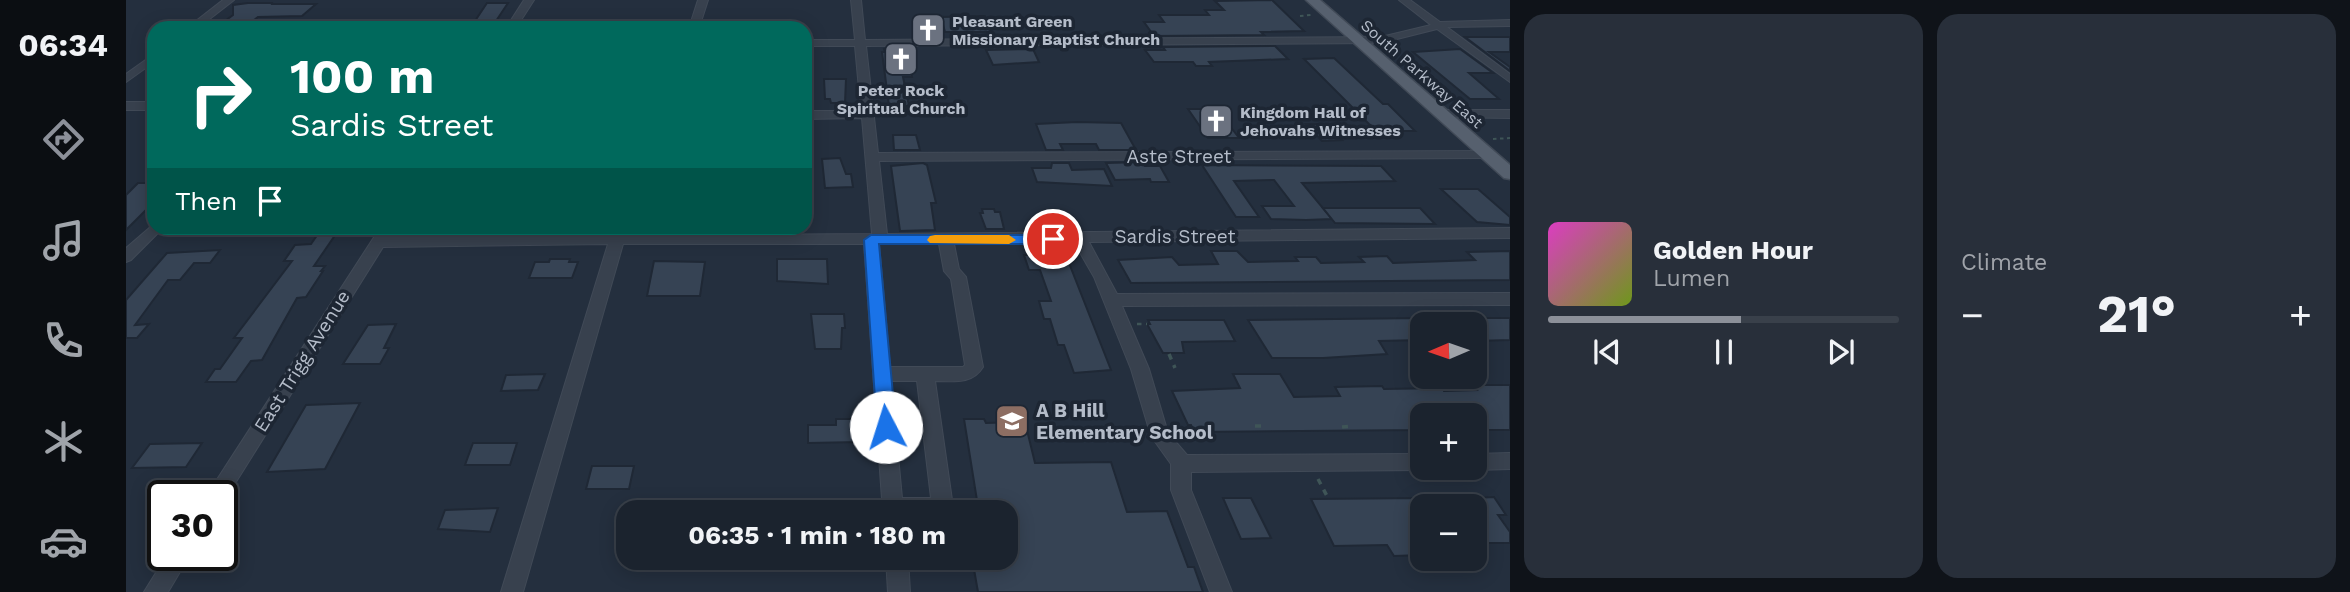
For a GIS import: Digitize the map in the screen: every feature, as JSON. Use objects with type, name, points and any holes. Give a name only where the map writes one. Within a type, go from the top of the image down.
[{"type":"main road","name":"South Parkway East","points":[[1312,0],[1510,174]]},
{"type":"street","points":[[201,21],[229,0]]},
{"type":"street","points":[[516,21],[529,0]]},
{"type":"street","points":[[696,21],[703,0]]},
{"type":"street","points":[[856,0],[872,157],[882,374],[892,500]]},
{"type":"street","points":[[1404,0],[1510,79]]},
{"type":"street","points":[[812,43],[1357,40],[1392,39],[1438,25],[1510,23]]},
{"type":"street","points":[[126,63],[147,61]]},
{"type":"street","points":[[126,79],[147,64]]},
{"type":"street","points":[[126,106],[147,106]]},
{"type":"street","points":[[812,115],[867,114]]},
{"type":"street","points":[[1442,114],[1510,114]]},
{"type":"street","name":"Aste Street","points":[[872,157],[1487,154]]},
{"type":"street","name":"Sardis Street","points":[[383,235],[946,240],[1080,239],[1098,236],[1510,233]]},
{"type":"street","points":[[126,257],[148,235]]},
{"type":"street","name":"East Trigg Avenue","points":[[227,480],[383,235]]},
{"type":"street","points":[[512,592],[617,239]]},
{"type":"street","points":[[1080,239],[1092,256],[1112,300],[1146,384],[1160,436],[1181,462],[1181,490],[1221,592]]},
{"type":"street","points":[[882,374],[967,374],[974,367],[958,276],[952,271],[946,240]]},
{"type":"street","points":[[1112,300],[1510,299]]},
{"type":"street","points":[[925,375],[942,500]]},
{"type":"street","points":[[1487,462],[1510,461]]},
{"type":"street","points":[[1181,462],[1195,465],[1410,462]]},
{"type":"street","points":[[898,570],[899,592]]},
{"type":"street","points":[[155,592],[169,571]]},
{"type":"path","points":[[1493,139],[1510,138]]},
{"type":"path","points":[[1134,324],[1147,324]]},
{"type":"path","points":[[1169,354],[1175,368]]},
{"type":"path","points":[[1255,426],[1263,426]]},
{"type":"path","points":[[1342,426],[1352,426]]},
{"type":"path","points":[[1318,480],[1327,496]]},
{"type":"building","points":[[1272,0],[1304,31],[1261,32],[1264,35],[1154,36],[1144,22],[1164,22],[1159,15],[1209,15],[1205,10],[1224,10],[1215,1]]},
{"type":"building","points":[[487,3],[508,3],[496,21],[475,21]]},
{"type":"building","points":[[316,4],[302,16],[225,21],[233,15],[233,5]]},
{"type":"building","points":[[985,16],[991,32],[945,32],[941,17]]},
{"type":"building","points":[[1465,37],[1510,37],[1510,52],[1489,52],[1510,67],[1510,71]]},
{"type":"building","points":[[1275,46],[1288,59],[1209,62],[1212,66],[1196,66],[1193,62],[1154,62],[1145,50],[1165,50],[1163,47]]},
{"type":"building","points":[[901,48],[902,52],[907,52],[912,77],[903,77],[909,106],[889,106],[882,52],[885,52],[884,49]]},
{"type":"building","points":[[1033,49],[1039,62],[993,65],[986,50]]},
{"type":"building","points":[[1460,49],[1493,73],[1469,73],[1499,99],[1470,99],[1413,52]]},
{"type":"building","points":[[1334,58],[1415,131],[1379,131],[1304,59]]},
{"type":"building","points":[[824,79],[846,79],[845,103],[831,103],[830,99],[825,99]]},
{"type":"building","points":[[1188,109],[1217,109],[1239,138],[1208,138]]},
{"type":"building","points":[[1121,123],[1136,150],[1099,150],[1096,144],[1060,144],[1063,150],[1046,150],[1036,124]]},
{"type":"building","points":[[1306,124],[1326,124],[1342,140],[1322,141]]},
{"type":"building","points":[[893,135],[916,135],[920,150],[894,150]]},
{"type":"building","points":[[840,158],[846,174],[851,174],[853,187],[825,188],[822,159]]},
{"type":"building","points":[[1143,162],[1145,166],[1160,166],[1169,182],[1151,182],[1150,179],[1115,180],[1106,163]]},
{"type":"building","points":[[923,163],[927,165],[936,203],[931,203],[935,230],[900,231],[891,166]]},
{"type":"building","points":[[1052,163],[1069,163],[1072,170],[1104,169],[1112,186],[1037,182],[1032,168],[1051,168]]},
{"type":"building","points":[[1202,165],[1381,166],[1395,181],[1302,183],[1332,219],[1306,220],[1271,219],[1262,206],[1294,206],[1274,180],[1234,181],[1259,217],[1236,217]]},
{"type":"building","points":[[138,183],[147,183],[147,209],[126,230],[126,195]]},
{"type":"building","points":[[1441,189],[1478,189],[1510,217],[1510,225],[1477,222]]},
{"type":"building","points":[[1323,208],[1420,208],[1435,224],[1335,223]]},
{"type":"building","points":[[982,209],[1000,212],[1004,229],[986,229],[980,213],[983,213]]},
{"type":"building","points":[[317,235],[335,235],[314,266],[325,266],[323,271],[306,297],[297,298],[262,360],[251,361],[236,382],[206,382],[215,369],[220,369],[242,338],[234,338],[292,261],[284,261],[295,245],[311,244]]},
{"type":"building","points":[[220,250],[210,263],[194,263],[180,280],[168,280],[135,325],[149,324],[137,338],[126,338],[126,300],[167,253]]},
{"type":"building","points":[[1211,251],[1237,251],[1248,262],[1298,261],[1295,257],[1316,257],[1321,263],[1364,262],[1359,257],[1387,256],[1393,263],[1475,260],[1467,252],[1510,251],[1510,280],[1131,283],[1118,260],[1172,257],[1179,265],[1218,264]]},
{"type":"building","points":[[1024,255],[1062,255],[1067,258],[1111,370],[1074,373],[1064,345],[1058,345],[1050,319],[1044,319],[1039,301],[1051,301],[1040,270],[1029,270]]},
{"type":"building","points":[[550,259],[570,259],[569,262],[578,262],[572,278],[529,278],[535,262],[549,262]]},
{"type":"building","points":[[777,259],[827,259],[828,284],[777,281]]},
{"type":"building","points":[[654,261],[705,262],[700,296],[647,296]]},
{"type":"building","points":[[811,314],[844,314],[845,328],[842,328],[841,349],[815,349]]},
{"type":"building","points":[[1410,318],[1410,340],[1379,341],[1387,354],[1272,358],[1248,320]]},
{"type":"building","points":[[1488,318],[1510,318],[1510,340],[1488,341]]},
{"type":"building","points":[[1148,320],[1224,320],[1235,341],[1182,342],[1184,353],[1163,353],[1147,324],[1150,324]]},
{"type":"building","points":[[396,324],[384,348],[389,348],[380,364],[343,364],[368,325]]},
{"type":"building","points":[[545,374],[538,390],[501,391],[506,375]]},
{"type":"building","points":[[1233,374],[1280,374],[1294,397],[1340,396],[1335,387],[1382,386],[1384,389],[1444,391],[1510,385],[1510,430],[1487,430],[1487,403],[1410,403],[1410,430],[1194,432],[1172,391],[1240,388]]},
{"type":"building","points":[[360,403],[325,469],[267,472],[306,405]]},
{"type":"building","points":[[836,419],[854,419],[854,425],[859,425],[860,442],[808,443],[808,425],[836,425]]},
{"type":"building","points":[[964,419],[984,419],[986,423],[1022,422],[1026,426],[1035,463],[1111,462],[1127,512],[1167,511],[1188,567],[1194,567],[1203,592],[978,592],[974,570],[1018,570],[1018,500],[977,500]]},
{"type":"building","points":[[202,443],[186,467],[132,468],[150,444]]},
{"type":"building","points":[[473,443],[517,443],[510,465],[465,465]]},
{"type":"building","points":[[592,466],[634,466],[629,489],[586,489]]},
{"type":"building","points":[[1487,497],[1494,497],[1506,515],[1498,515],[1510,532],[1510,543],[1487,543]]},
{"type":"building","points":[[1223,498],[1251,498],[1271,538],[1241,539]]},
{"type":"building","points":[[1410,498],[1410,555],[1394,556],[1387,545],[1334,546],[1311,499]]},
{"type":"building","points":[[498,508],[490,532],[438,529],[445,510]]},
{"type":"slow traffic","points":[[935,240],[1009,240]]},
{"type":"place","name":"Pleasant Green Missionary Baptist Church","points":[[928,30]]},
{"type":"place","name":"Peter Rock Spiritual Church","points":[[901,59]]},
{"type":"place","name":"Kingdom Hall of Jehovahs Witnesses","points":[[1216,121]]},
{"type":"place","name":"A B Hill Elementary School","points":[[1012,421]]},
{"type":"route","points":[[886,427],[871,240],[1053,239]]}]
